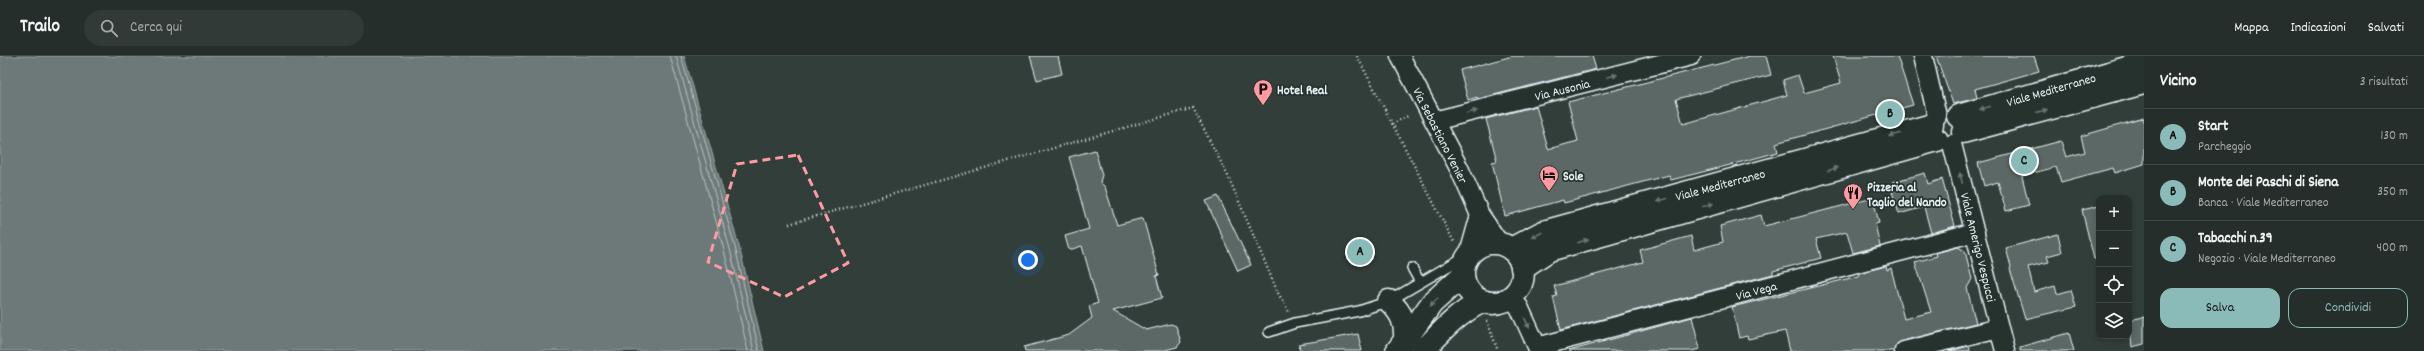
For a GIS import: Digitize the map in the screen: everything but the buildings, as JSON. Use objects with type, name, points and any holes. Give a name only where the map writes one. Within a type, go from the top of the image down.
[{"type":"street","name":"Via Sebastiano Venier","points":[[1400,56],[1468,186],[1480,215],[1505,246]]},
{"type":"street","name":"Via Ausonia","points":[[1434,121],[1691,56]]},
{"type":"street","points":[[1923,56],[1933,94],[1947,126]]},
{"type":"street","name":"Viale Mediterraneo","points":[[1522,268],[1549,250],[2144,63]]},
{"type":"street","name":"Viale Mediterraneo","points":[[1505,246],[1543,232],[1947,126],[2144,83]]},
{"type":"street","name":"Viale Amerigo Vespucci","points":[[1947,126],[2005,351]]},
{"type":"street","points":[[1468,254],[1483,244],[1505,246],[1520,260],[1522,268],[1521,284],[1510,297],[1493,303],[1483,301],[1469,291],[1463,275],[1468,254],[1480,215]]},
{"type":"street","name":"Via Vega","points":[[1538,349],[1975,232]]},
{"type":"street","points":[[1408,347],[1432,302],[1463,275]]},
{"type":"street","points":[[1510,297],[1519,307],[1538,349]]},
{"type":"street","points":[[1408,347],[1450,322],[1466,309],[1483,301]]},
{"type":"street","points":[[1389,302],[1402,316],[1406,328],[1408,347]]},
{"type":"street","points":[[1904,351],[1999,328]]},
{"type":"lane","points":[[1269,332],[1295,323],[1359,311],[1389,302],[1468,254]]},
{"type":"lane","points":[[1412,268],[1420,282]]},
{"type":"path","points":[[1357,56],[1454,242],[1468,254]]},
{"type":"path","points":[[789,224],[1193,108],[1228,176],[1278,293],[1295,323]]},
{"type":"path","points":[[1392,124],[1408,116]]},
{"type":"path","points":[[1483,301],[1484,315],[1498,351]]},
{"type":"highlighted area","points":[[798,155],[848,263],[784,297],[708,262],[737,164]]},
{"type":"water","points":[[0,56],[684,56],[739,246],[764,351],[0,351]]},
{"type":"place","name":"Hotel Real","points":[[1263,106]]},
{"type":"place","name":"Monte dei Paschi di Siena","points":[[1890,114]]},
{"type":"place","name":"Tabacchi n.39","points":[[2024,161]]},
{"type":"place","name":"Sole","points":[[1549,192]]},
{"type":"place","name":"Pizzeria al Taglio del Nando","points":[[1853,210]]},
{"type":"place","name":"Start","points":[[1360,252]]}]
